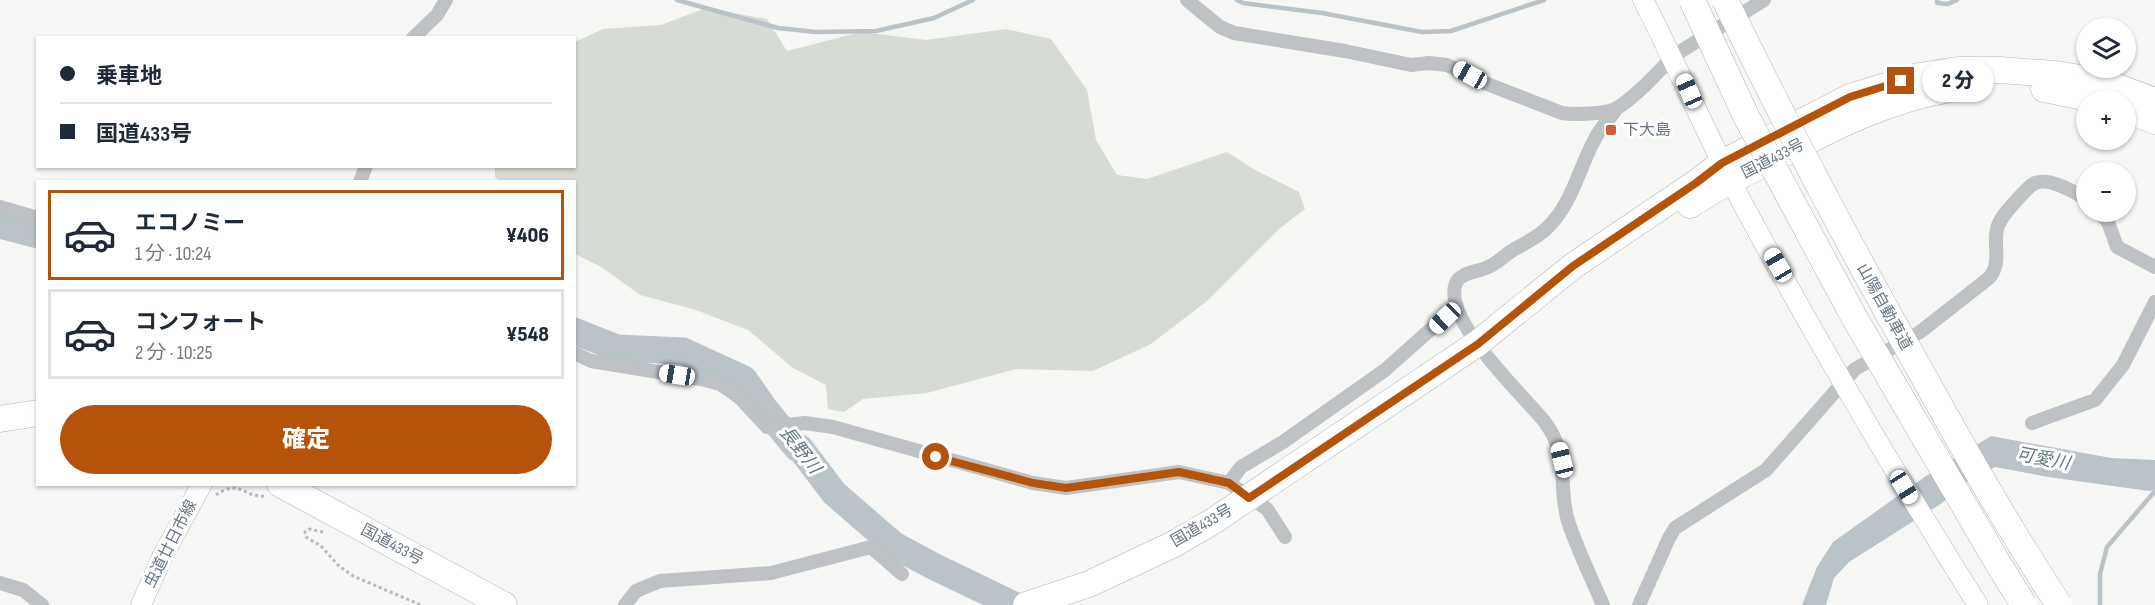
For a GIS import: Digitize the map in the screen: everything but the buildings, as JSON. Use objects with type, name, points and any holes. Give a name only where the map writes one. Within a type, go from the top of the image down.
[{"type":"highway","name":"山陽自動車道","points":[[1692,0],[1747,118],[1854,317],[2024,605]]},
{"type":"highway","name":"山陽自動車道","points":[[1725,0],[1772,96],[1870,283],[1955,434],[2059,605]]},
{"type":"highway","name":"国道433号","points":[[1726,172],[1850,97],[1918,76],[1958,70],[2035,72],[2101,81],[2155,101]]},
{"type":"highway","name":"国道433号","points":[[1026,605],[1089,585],[1132,565],[1215,520],[1480,341],[1573,266],[1696,183],[1859,116],[1922,93],[1957,87],[2000,85],[2054,90],[2076,95]]},
{"type":"highway","points":[[2136,114],[2155,121]]},
{"type":"highway","points":[[0,419],[36,413]]},
{"type":"highway","name":"国道433号","points":[[283,486],[504,605]]},
{"type":"street","points":[[415,36],[437,15],[446,0]]},
{"type":"street","points":[[1187,0],[1220,27],[1234,33],[1345,51],[1411,65],[1429,63],[1447,65],[1482,82],[1562,113],[1573,115],[1616,109]]},
{"type":"street","points":[[1643,0],[1726,172],[1892,468],[1978,605]]},
{"type":"street","points":[[1603,605],[1568,520],[1562,460],[1556,442],[1544,422],[1510,385],[1480,341],[1464,323],[1454,292],[1457,282],[1463,276],[1490,266],[1548,228],[1563,206],[1597,136],[1616,109],[1662,69],[1672,56],[1764,0]]},
{"type":"street","points":[[1639,605],[1669,538],[1676,528],[1766,470],[1855,369],[1920,332],[1989,278],[1996,268],[1996,237],[1999,223],[2026,189],[2034,183],[2044,181],[2054,183],[2076,194]]},
{"type":"street","points":[[0,207],[36,217]]},
{"type":"street","points":[[2107,222],[2117,247],[2155,267]]},
{"type":"street","points":[[2032,423],[2094,400],[2123,365],[2155,302]]},
{"type":"street","points":[[1229,483],[1241,467],[1283,442],[1385,370],[1457,306]]},
{"type":"street","points":[[576,354],[591,361],[720,384],[739,397],[767,427],[805,423],[833,427],[1033,483],[1066,488],[1179,472],[1229,483],[1267,509],[1285,537]]},
{"type":"street","name":"虫道廿日市線","points":[[141,605],[162,557],[206,493]]},
{"type":"street","points":[[625,605],[636,591],[660,581],[771,573],[870,547],[902,574]]},
{"type":"street","points":[[0,583],[23,590],[42,605]]},
{"type":"path","points":[[206,493],[234,487],[262,497],[270,495],[283,486]]},
{"type":"path","points":[[309,529],[305,532],[306,537],[321,546],[339,566],[353,576],[421,605]]},
{"type":"shaded area","points":[[706,8],[767,19],[787,51],[861,32],[926,40],[1006,29],[1051,39],[1087,90],[1096,140],[1117,175],[1147,179],[1227,152],[1255,170],[1299,192],[1305,209],[1279,229],[1207,301],[1151,344],[1093,371],[1016,369],[927,393],[863,399],[844,412],[828,409],[826,385],[793,368],[748,330],[696,310],[640,295],[603,268],[576,254],[576,180],[499,180],[495,177],[495,168],[576,168],[576,42],[603,29],[661,25]]},
{"type":"water","name":"可愛川","points":[[1991,436],[2111,458],[2155,460],[2155,490],[2048,477],[1995,467],[1964,484],[1942,503],[1849,562],[1834,578],[1826,605],[1802,605],[1817,567],[1833,542],[1926,476]]},
{"type":"waterway","points":[[677,0],[778,28],[816,32],[876,31],[934,18],[973,0]]},
{"type":"waterway","points":[[1237,0],[1243,3],[1322,13],[1422,32],[1451,31],[1544,0]]},
{"type":"waterway","points":[[1937,0],[1937,3],[1948,4],[1957,0]]},
{"type":"waterway","name":"長野川","points":[[0,225],[36,234]]},
{"type":"waterway","name":"長野川","points":[[576,332],[617,348],[683,351],[744,379],[765,409],[797,448],[800,448],[834,493],[894,545],[1014,605]]},
{"type":"waterway","points":[[2100,605],[2100,574],[2107,547],[2155,491]]},
{"type":"place","name":"下大島","points":[[1611,130]]},
{"type":"route","points":[[936,457],[1033,483],[1066,488],[1179,472],[1229,483],[1249,498],[1478,344],[1573,266],[1722,163],[1850,97],[1901,81]]}]
